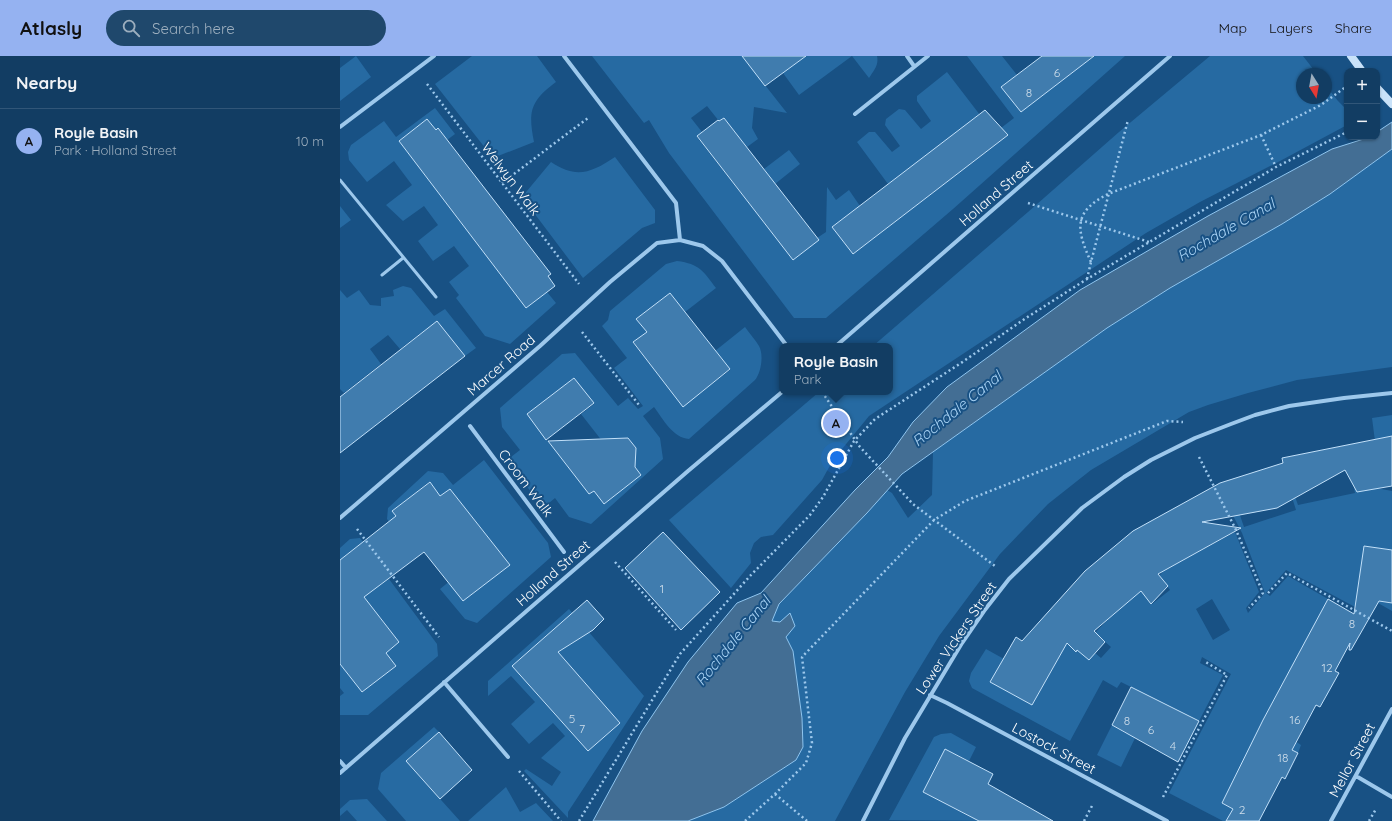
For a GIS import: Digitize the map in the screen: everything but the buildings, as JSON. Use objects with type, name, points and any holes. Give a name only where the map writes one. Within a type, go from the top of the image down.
[{"type":"street","points":[[340,127],[434,56]]},
{"type":"street","points":[[564,56],[676,202],[680,240]]},
{"type":"street","points":[[907,56],[914,66]]},
{"type":"street","points":[[855,114],[928,56]]},
{"type":"street","name":"Holland Street","points":[[839,343],[1170,56]]},
{"type":"street","points":[[1351,56],[1360,68]]},
{"type":"street","points":[[1380,91],[1392,104]]},
{"type":"street","name":"Marcer Road","points":[[340,518],[540,346],[610,282],[657,243],[680,240],[703,246],[722,261],[785,343]]},
{"type":"street","name":"Lower Vickers Street","points":[[863,821],[905,738],[962,643],[1009,579],[1037,550],[1082,508],[1124,477],[1151,460],[1195,438],[1255,415],[1289,406],[1392,393]]},
{"type":"street","name":"Holland Street","points":[[340,773],[779,395]]},
{"type":"street","name":"Croom Walk","points":[[470,426],[564,552]]},
{"type":"street","points":[[444,682],[508,757]]},
{"type":"street","name":"Lostock Street","points":[[930,695],[954,706],[1167,821]]},
{"type":"street","name":"Mellor Street","points":[[1331,821],[1392,709]]},
{"type":"street","points":[[340,761],[346,768]]},
{"type":"street","points":[[1356,776],[1392,797]]},
{"type":"lane","points":[[340,180],[436,297]]},
{"type":"lane","points":[[382,275],[403,258]]},
{"type":"path","name":"Welwyn Walk","points":[[426,83],[580,286]]},
{"type":"path","points":[[1091,262],[1084,248],[1080,230],[1080,219],[1096,200],[1261,135],[1321,105],[1344,88]]},
{"type":"path","points":[[502,182],[590,117]]},
{"type":"path","points":[[1087,279],[1128,120]]},
{"type":"path","points":[[579,821],[680,654],[750,576],[810,515],[823,497],[854,441],[875,419],[1087,279],[1276,167],[1344,133]]},
{"type":"path","points":[[1261,135],[1276,167]]},
{"type":"path","points":[[1028,203],[1150,242]]},
{"type":"path","points":[[580,330],[639,405]]},
{"type":"path","points":[[824,395],[854,441],[913,504],[997,567]]},
{"type":"path","points":[[745,821],[806,763],[812,743],[802,657],[934,520],[965,501],[1167,422],[1185,422]]},
{"type":"path","points":[[1199,457],[1236,530],[1263,593],[1249,608]]},
{"type":"path","points":[[354,526],[438,637]]},
{"type":"path","points":[[615,562],[676,630]]},
{"type":"path","points":[[1268,593],[1287,573],[1392,631]]},
{"type":"path","points":[[1163,797],[1227,675],[1204,661]]},
{"type":"path","points":[[516,768],[561,821]]},
{"type":"path","points":[[775,794],[806,821]]},
{"type":"path","points":[[1084,821],[1093,804]]},
{"type":"path","points":[[1369,821],[1377,807]]},
{"type":"shaded area","points":[[356,56],[371,77],[340,101],[340,68]]},
{"type":"shaded area","points":[[472,56],[537,56],[556,82],[541,95],[533,108],[531,123],[534,142],[493,158],[435,84]]},
{"type":"shaded area","points":[[592,56],[742,56],[787,113],[754,107],[752,128],[758,139],[747,147],[724,118],[719,121],[707,106],[691,118],[702,132],[697,137],[793,260],[818,240],[817,238],[826,232],[827,187],[836,200],[849,190],[860,206],[832,227],[853,254],[1007,136],[1001,128],[1014,118],[967,56],[1002,56],[1017,75],[1001,87],[1021,112],[1094,56],[1125,56],[953,209],[826,318],[794,318],[669,153],[649,120],[644,123]]},
{"type":"shaded area","points":[[806,56],[852,56],[799,95],[783,73]]},
{"type":"shaded area","points":[[852,56],[877,56],[877,65],[869,78]]},
{"type":"shaded area","points":[[1210,56],[1303,56],[1312,68],[1296,68],[1296,104],[1332,104],[1332,94],[1344,107],[1344,127],[1200,202],[1146,233],[869,416],[833,460],[822,480],[773,535],[761,537],[754,543],[750,553],[751,563],[731,588],[669,520],[815,395],[893,395],[893,343],[876,343],[1119,132]]},
{"type":"shaded area","points":[[947,72],[980,115],[888,184],[857,142],[869,132],[875,132],[892,152],[900,146],[885,125],[886,119],[899,109],[905,110],[921,129],[931,121],[917,101],[917,96]]},
{"type":"shaded area","points":[[435,108],[455,134],[447,140],[438,128],[436,130],[427,119],[399,141],[526,308],[547,292],[556,303],[510,344],[485,336],[456,298],[459,295],[449,282],[469,266],[454,246],[433,261],[418,241],[438,225],[424,206],[403,221],[386,205],[412,185],[394,161],[367,182],[349,160],[348,152],[351,145],[384,121],[396,137]]},
{"type":"shaded area","points":[[1392,149],[1392,367],[1297,380],[1248,393],[1189,412],[1091,470],[1048,504],[1000,554],[939,636],[905,692],[835,821],[688,821],[724,807],[796,760],[803,747],[802,718],[793,651],[780,622],[772,621],[779,604],[887,490],[892,493],[908,518],[932,495],[933,452],[1107,328],[1170,288],[1330,194]]},
{"type":"shaded area","points":[[789,150],[800,164],[775,184],[764,169]]},
{"type":"shaded area","points":[[615,157],[655,210],[655,223],[642,228],[583,278],[522,197],[551,162],[568,171],[583,172],[598,167]]},
{"type":"shaded area","points":[[340,206],[351,220],[340,228]]},
{"type":"shaded area","points":[[677,261],[696,266],[704,273],[716,288],[685,312],[670,293],[636,319],[647,332],[633,343],[683,406],[730,370],[715,351],[745,327],[761,350],[761,364],[757,377],[689,439],[683,438],[673,432],[654,407],[643,416],[660,438],[663,459],[591,524],[569,517],[555,498],[543,508],[507,460],[520,450],[502,427],[500,408],[562,354],[575,353],[618,406],[628,398],[638,409],[643,406],[614,368],[627,358],[602,326],[608,320],[610,311],[666,264]],"holes":[[[574,378],[594,404],[581,414],[606,446],[617,438],[628,438],[636,448],[636,459],[632,462],[641,475],[604,504],[594,491],[589,494],[527,414]]]},
{"type":"shaded area","points":[[403,286],[411,288],[434,316],[445,309],[476,348],[465,356],[437,321],[400,349],[388,335],[370,349],[381,364],[344,393],[340,389],[340,290],[347,298],[359,290],[370,305],[381,306],[381,298],[394,296],[393,290]]},
{"type":"shaded area","points":[[1392,415],[1392,443],[1371,487],[1392,491],[1392,550],[1357,598],[1392,603],[1392,611],[1378,603],[1370,615],[1286,570],[1266,593],[1270,596],[1288,576],[1328,599],[1292,667],[1331,687],[1327,696],[1287,675],[1263,720],[1301,745],[1298,753],[1258,733],[1222,803],[1233,809],[1230,814],[1242,821],[1223,821],[1169,793],[1231,674],[1202,657],[1200,663],[1223,675],[1199,721],[1121,682],[1117,688],[1103,680],[1070,741],[972,688],[969,681],[971,673],[986,649],[1004,659],[991,682],[1032,705],[1057,661],[1043,622],[1076,651],[1077,650],[1089,660],[1095,653],[1101,658],[1111,647],[1095,633],[1112,615],[1141,591],[1152,604],[1170,590],[1159,576],[1162,573],[1134,540],[1145,530],[1167,569],[1235,532],[1259,592],[1246,608],[1248,613],[1265,593],[1242,533],[1220,490],[1230,486],[1244,527],[1296,510],[1281,463],[1283,463],[1298,505],[1355,493],[1346,445],[1375,441],[1372,418]],"holes":[[[1212,599],[1230,630],[1213,640],[1196,609]]]},
{"type":"shaded area","points":[[484,460],[548,543],[551,557],[477,623],[465,619],[440,589],[461,572],[471,585],[458,595],[463,601],[510,565],[450,489],[440,496],[429,482],[392,511],[418,544],[410,550],[387,519],[388,508],[428,471],[443,473],[453,485]]},
{"type":"shaded area","points":[[360,538],[363,542],[346,555],[379,586],[389,579],[437,644],[438,656],[368,715],[340,715],[340,696],[344,693],[340,688],[340,664],[362,692],[396,666],[386,653],[399,642],[380,617],[366,628],[340,567],[340,548],[350,539]]},
{"type":"shaded area","points":[[569,609],[644,696],[568,812],[568,818],[524,771],[526,769],[552,786],[561,772],[541,758],[565,736],[553,723],[529,744],[511,724],[535,702],[511,676],[488,696],[488,681]],"holes":[[[542,640],[545,703],[512,666]],[[584,683],[620,723],[588,751],[552,710]]]},
{"type":"shaded area","points":[[1112,725],[1125,733],[1137,734],[1121,767],[1097,755]]},
{"type":"shaded area","points":[[434,727],[439,732],[406,761],[460,821],[406,821],[378,789],[381,773]]},
{"type":"shaded area","points":[[951,733],[976,747],[969,761],[945,749],[923,792],[970,817],[988,821],[889,820],[934,737],[941,734]]},
{"type":"shaded area","points":[[506,787],[520,812],[536,803],[553,821],[468,821]]},
{"type":"shaded area","points":[[367,799],[387,821],[357,821],[347,810],[340,816],[340,809],[350,800]]},
{"type":"water","name":"Rochdale Canal","points":[[1392,122],[1392,149],[1330,194],[1282,224],[1170,288],[1107,328],[902,474],[867,513],[779,604],[772,621],[780,622],[790,613],[795,626],[786,637],[793,651],[802,718],[803,747],[796,760],[724,807],[688,821],[593,821],[642,731],[688,662],[737,603],[761,593],[855,490],[888,457],[913,422],[947,387],[1080,290],[1208,216],[1332,149],[1360,140],[1380,140],[1380,130]]},
{"type":"place","name":"Royle Basin","points":[[836,423]]}]
